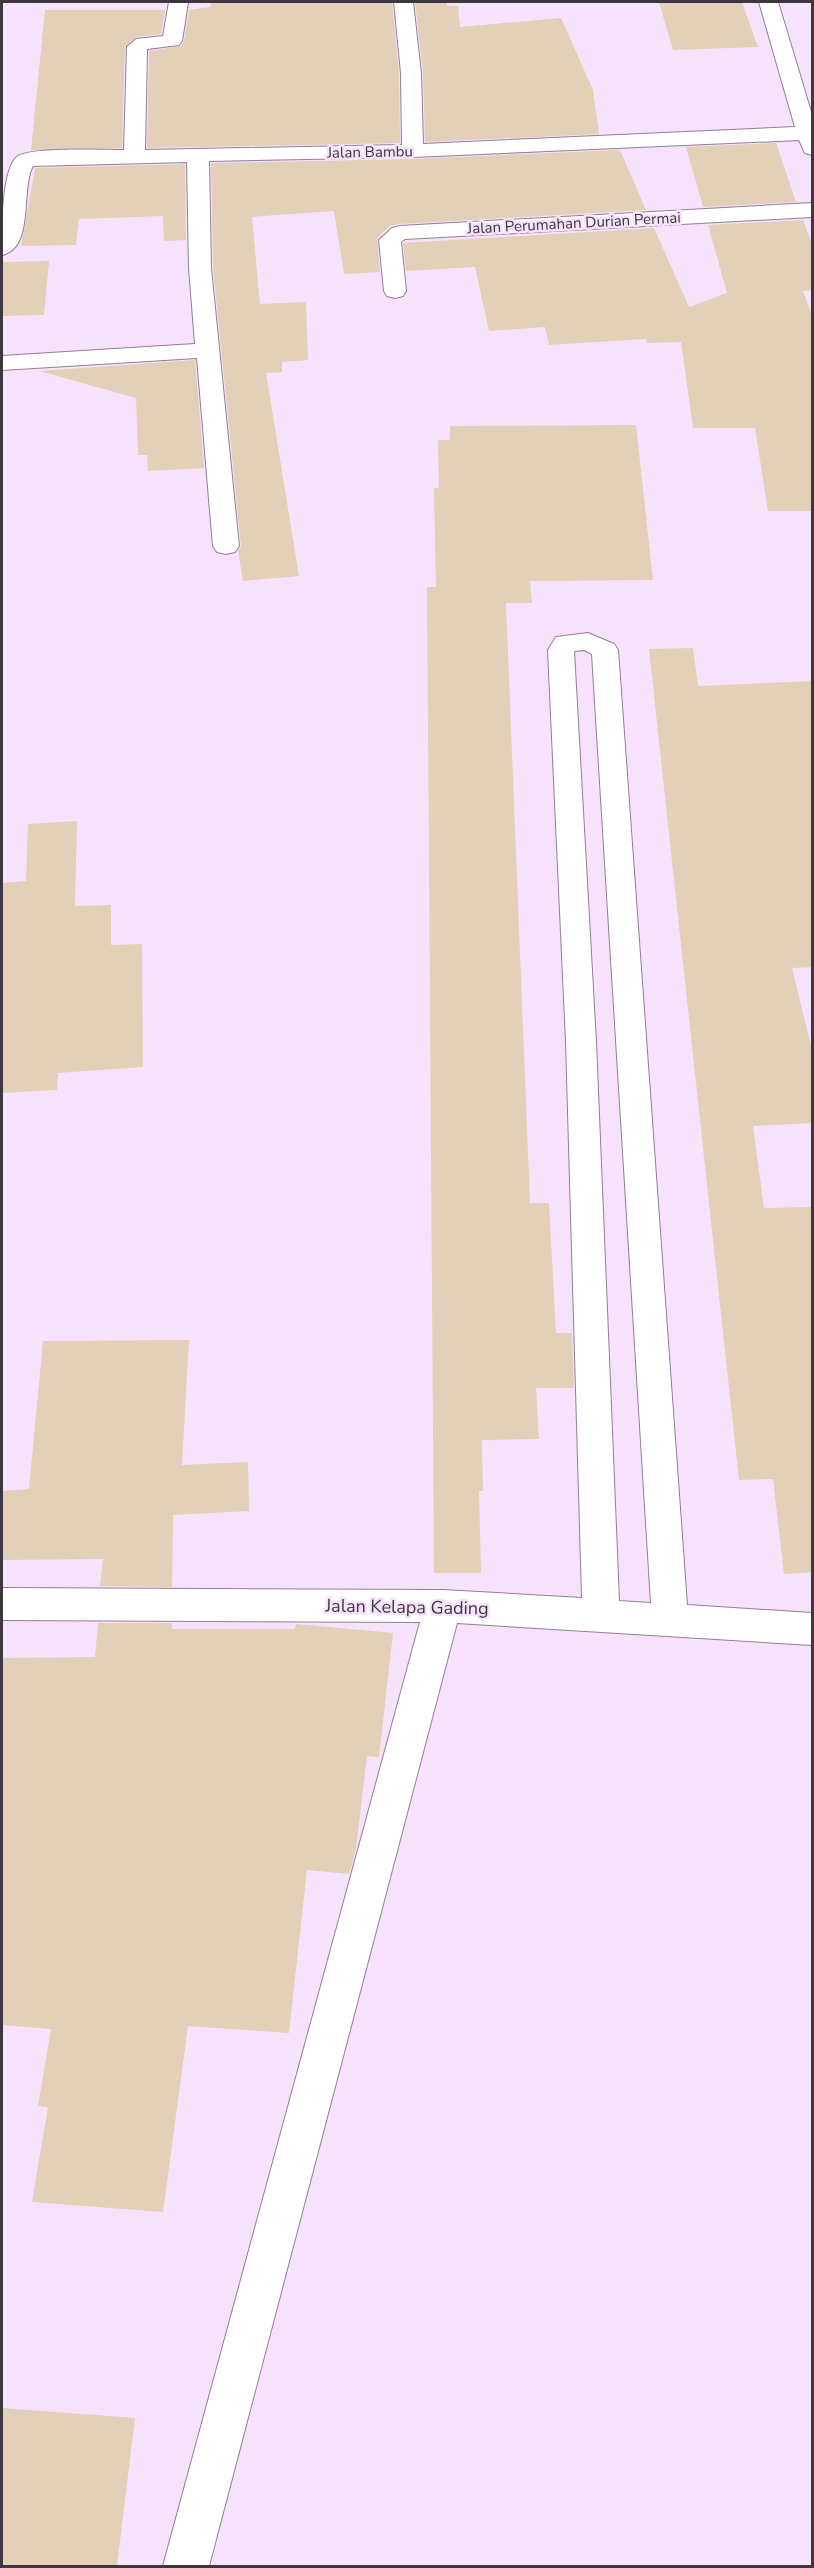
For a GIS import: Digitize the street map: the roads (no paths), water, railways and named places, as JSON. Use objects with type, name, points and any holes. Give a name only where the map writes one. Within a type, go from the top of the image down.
[{"type":"street","points":[[134,155],[138,48],[143,43],[172,41],[178,2]]},
{"type":"street","points":[[403,2],[411,73],[413,151]]},
{"type":"street","points":[[769,2],[806,104],[810,141]]},
{"type":"street","name":"Jalan Bambu","points":[[2,248],[10,239],[20,167],[25,161],[34,158],[810,141]]},
{"type":"street","points":[[198,154],[200,268],[226,546]]},
{"type":"street","name":"Jalan Perumahan Durian Permai","points":[[395,291],[390,240],[400,233],[813,210]]},
{"type":"street","points":[[2,363],[207,350]]},
{"type":"street","points":[[602,1616],[581,1042],[561,650],[565,644],[588,641],[604,650],[670,1621]]},
{"type":"street","name":"Jalan Kelapa Gading","points":[[2,1604],[443,1606],[813,1629]]},
{"type":"street","points":[[186,2566],[443,1606]]}]
